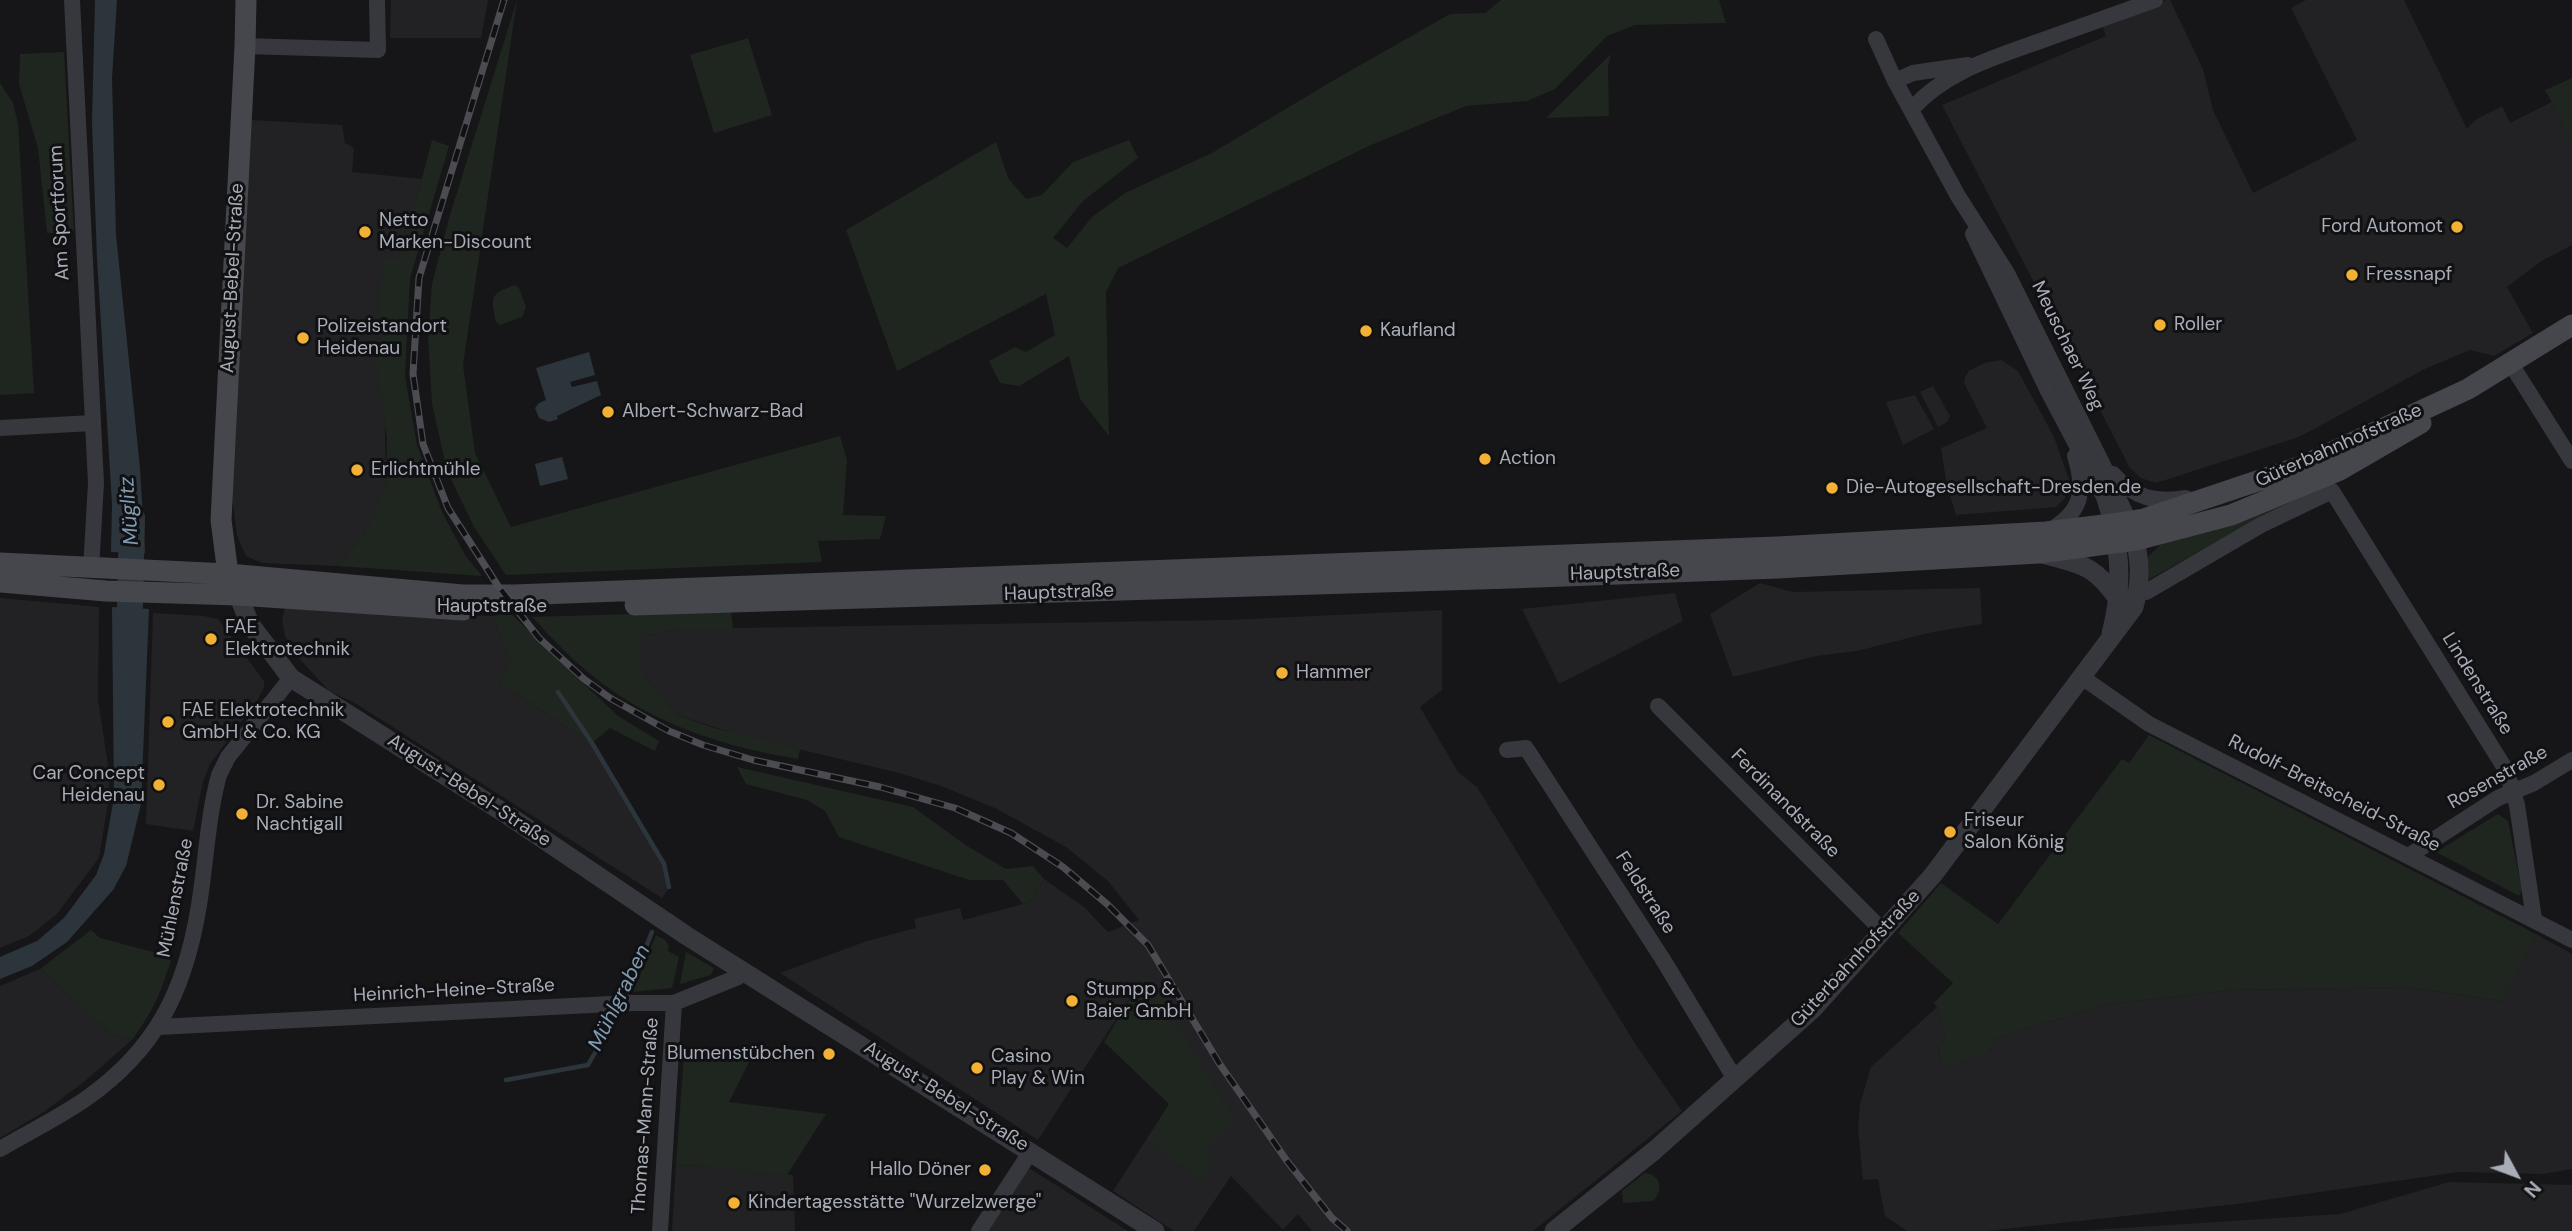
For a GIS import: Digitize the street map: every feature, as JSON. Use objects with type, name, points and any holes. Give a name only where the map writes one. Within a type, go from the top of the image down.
[{"type":"main road","name":"August-Bebel-Straße","points":[[238,595],[228,574],[221,520],[246,0]]},
{"type":"main road","name":"Güterbahnhofstraße","points":[[2123,532],[2144,519],[2302,466],[2468,388],[2572,326]]},
{"type":"main road","name":"Güterbahnhofstraße","points":[[2123,532],[2231,515],[2340,470],[2414,428],[2468,388]]},
{"type":"main road","name":"Hauptstraße","points":[[0,582],[465,610],[1778,568],[2042,543],[2123,532]]},
{"type":"main road","name":"Hauptstraße","points":[[0,563],[228,574],[464,595],[514,595],[1777,547],[2042,543]]},
{"type":"street","name":"Am Sportforum","points":[[72,0],[99,568]]},
{"type":"street","points":[[245,46],[377,50],[377,0]]},
{"type":"street","points":[[1911,110],[1923,96],[1944,81],[1978,64],[2155,0]]},
{"type":"street","name":"Meuschaer Weg","points":[[1876,39],[1895,81],[1958,196],[2007,273],[2101,461],[2123,532]]},
{"type":"street","points":[[1895,81],[1913,73],[1978,64]]},
{"type":"street","name":"Meuschaer Weg","points":[[1958,196],[1979,247],[2065,423],[2123,532]]},
{"type":"street","points":[[2511,363],[2572,461]]},
{"type":"street","points":[[0,428],[93,423]]},
{"type":"street","points":[[2065,423],[2078,467],[2081,496],[2071,514],[2042,543],[2096,572],[2118,599]]},
{"type":"street","points":[[2101,461],[2127,489],[2149,500],[2168,501],[2243,487]]},
{"type":"street","name":"Güterbahnhofstraße","points":[[2138,592],[2146,592],[2261,525],[2332,491]]},
{"type":"street","name":"Lindenstraße","points":[[2332,491],[2506,770],[2514,790],[2534,919]]},
{"type":"street","name":"Güterbahnhofstraße","points":[[1554,1231],[1655,1150],[1813,1009],[1933,875],[2134,607],[2138,592],[2140,558],[2123,532]]},
{"type":"street","name":"Güterbahnhofstraße","points":[[2109,641],[2118,599],[2123,532]]},
{"type":"street","name":"August-Bebel-Straße","points":[[238,595],[250,624],[291,678],[509,816],[687,936],[1155,1231]]},
{"type":"street","name":"Mühlenstraße","points":[[0,1149],[87,1097],[132,1059],[173,1003],[188,957],[198,912],[219,775],[228,757],[291,678]]},
{"type":"street","name":"Rudolf-Breitscheid-Straße","points":[[2082,678],[2149,724],[2572,940]]},
{"type":"street","name":"Ferdinandstraße","points":[[1658,706],[1883,931]]},
{"type":"street","name":"Feldstraße","points":[[1507,750],[1526,748],[1662,958],[1735,1079]]},
{"type":"street","name":"Rosenstraße","points":[[2410,855],[2514,790],[2534,783],[2572,760]]},
{"type":"street","name":"Heinrich-Heine-Straße","points":[[158,1027],[674,1003],[738,977],[742,970]]},
{"type":"street","name":"Thomas-Mann-Straße","points":[[660,1231],[674,1003]]},
{"type":"street","points":[[979,1231],[1031,1151]]},
{"type":"shaded area","points":[[391,0],[488,0],[481,38],[390,38]]},
{"type":"shaded area","points":[[517,0],[463,365],[475,453],[511,527],[840,436],[847,460],[843,515],[886,516],[880,539],[818,541],[822,562],[506,575],[474,527],[447,471],[432,404],[428,338],[432,284],[450,215]]},
{"type":"shaded area","points":[[1501,0],[1719,0],[1726,23],[1635,25],[1607,36],[1555,89],[1527,101],[1466,106],[1371,145],[1118,268],[1106,292],[1109,436],[1080,399],[1069,356],[1019,386],[1000,383],[989,361],[1015,347],[1026,352],[1055,335],[1046,294],[897,371],[846,230],[996,142],[1008,178],[1026,199],[1042,195],[1073,162],[1129,140],[1138,158],[1083,201],[1053,238],[1067,248],[1092,217],[1125,193],[1212,153],[1450,14],[1485,13]]},
{"type":"shaded area","points":[[2170,0],[2203,69],[2213,110],[2253,193],[2357,140],[2291,8],[2306,0],[2404,0],[2467,129],[2475,120],[2502,106],[2510,123],[2552,102],[2572,140],[2572,245],[2540,262],[2507,287],[2533,333],[2494,356],[2470,350],[2425,369],[2299,437],[2156,483],[2141,478],[2130,468],[1942,105],[2106,36],[2102,24]]},
{"type":"shaded area","points":[[748,38],[772,115],[714,133],[690,55]]},
{"type":"shaded area","points":[[64,52],[74,233],[47,233],[38,148],[19,84],[20,54]]},
{"type":"shaded area","points":[[1611,54],[1608,67],[1609,116],[1546,118]]},
{"type":"shaded area","points":[[2572,78],[2572,140],[2545,90]]},
{"type":"shaded area","points":[[0,83],[13,103],[18,123],[34,393],[0,395]]},
{"type":"shaded area","points":[[251,120],[342,125],[345,143],[354,148],[352,172],[422,179],[401,260],[382,259],[386,488],[364,534],[338,566],[262,563],[246,556],[237,536],[231,489]]},
{"type":"shaded area","points":[[432,140],[449,146],[410,278],[405,376],[417,445],[442,512],[465,555],[482,576],[338,566],[364,534],[386,487],[387,440],[377,365],[382,259],[401,259]]},
{"type":"shaded area","points":[[515,285],[519,288],[526,307],[522,317],[500,325],[496,322],[494,298],[500,291]]},
{"type":"shaded area","points":[[2001,360],[2018,371],[2054,437],[2069,479],[2065,498],[2056,507],[1956,515],[1947,487],[1941,448],[1987,428],[1964,383],[1965,377],[1969,371],[1984,363]]},
{"type":"shaded area","points":[[1933,386],[1950,416],[1947,422],[1938,427],[1920,392]]},
{"type":"shaded area","points":[[1915,395],[1934,429],[1903,445],[1886,402]]},
{"type":"shaded area","points":[[2330,486],[2257,520],[2146,581],[2148,557],[2165,540]]},
{"type":"shaded area","points":[[1760,583],[1793,592],[1980,588],[1982,624],[1933,632],[1857,651],[1816,656],[1733,677],[1710,614]]},
{"type":"shaded area","points":[[1675,593],[1683,621],[1559,684],[1522,609]]},
{"type":"shaded area","points":[[0,598],[99,607],[98,699],[109,772],[109,797],[99,858],[57,914],[29,936],[0,948]]},
{"type":"shaded area","points":[[285,608],[331,612],[493,616],[511,663],[499,683],[592,743],[666,863],[669,888],[662,898],[355,703],[329,691],[296,655],[285,636],[282,620]]},
{"type":"shaded area","points":[[1442,610],[1442,690],[1420,707],[1458,772],[1477,787],[1636,1045],[1682,1111],[1533,1231],[1312,1231],[1298,1214],[1283,1230],[1231,1176],[1194,1231],[1174,1231],[1113,1191],[1146,1140],[1200,1179],[1206,1151],[1236,1121],[1146,973],[1038,1140],[780,973],[867,941],[916,928],[914,919],[960,908],[963,920],[1023,904],[1031,900],[1044,879],[1084,907],[1108,932],[1139,920],[1108,881],[1066,847],[995,808],[941,786],[899,773],[739,735],[677,715],[642,673],[642,637],[675,629],[1227,620]]},
{"type":"shaded area","points":[[731,611],[733,629],[675,629],[642,637],[642,673],[677,715],[714,728],[800,749],[798,759],[717,740],[640,708],[616,694],[586,670],[532,617]]},
{"type":"shaded area","points":[[153,613],[218,619],[264,681],[258,699],[210,764],[203,781],[193,831],[146,824]]},
{"type":"shaded area","points":[[510,613],[618,716],[659,741],[655,751],[610,728],[592,743],[499,683],[511,663],[493,616]]},
{"type":"shaded area","points":[[2149,735],[2536,934],[2501,1001],[2407,987],[2234,990],[2099,1005],[1997,1038],[1989,1052],[1949,1065],[1941,1060],[1938,1045],[1946,1041],[1934,1003],[1953,983],[1898,933],[1941,883],[1998,924],[2122,759],[2129,763]]},
{"type":"shaded area","points":[[737,767],[913,807],[967,846],[1006,869],[1033,866],[1044,879],[1031,900],[1023,904],[1003,880],[969,880],[839,837],[825,811],[807,800],[746,784]]},
{"type":"shaded area","points":[[2498,814],[2508,821],[2522,890],[2519,896],[2436,852]]},
{"type":"shaded area","points":[[91,930],[100,938],[172,957],[156,1000],[132,1040],[111,1034],[40,969]]},
{"type":"shaded area","points":[[2536,934],[2572,954],[2572,1169],[2543,1174],[2459,1172],[2237,1204],[1986,1231],[1907,1231],[1885,1216],[1878,1179],[1863,1180],[1858,1128],[1860,1104],[1871,1067],[1937,1007],[1946,1041],[1938,1046],[1941,1060],[1989,1052],[1997,1038],[2099,1005],[2234,990],[2407,987],[2500,1001]]},
{"type":"shaded area","points":[[656,935],[665,940],[669,946],[668,951],[679,957],[672,988],[633,992]]},
{"type":"shaded area","points":[[686,952],[714,968],[711,975],[680,984]]},
{"type":"shaded area","points":[[40,969],[111,1034],[132,1040],[45,1111],[0,1138],[0,986]]},
{"type":"shaded area","points":[[1146,972],[1236,1121],[1207,1150],[1214,1160],[1200,1180],[1146,1140],[1169,1104],[1104,1042]]},
{"type":"shaded area","points":[[684,1055],[750,1060],[729,1102],[826,1114],[787,1175],[676,1164]]},
{"type":"shaded area","name":"Kindertagesstätte \"Wurzelzwerge\"","points":[[676,1164],[793,1175],[795,1231],[672,1231]]},
{"type":"shaded area","points":[[1026,1166],[1128,1231],[984,1231]]},
{"type":"shaded area","points":[[1645,1173],[1655,1177],[1659,1184],[1656,1197],[1653,1201],[1623,1203],[1622,1191]]},
{"type":"shaded area","points":[[2449,1182],[2572,1185],[2572,1231],[2077,1231],[2340,1214]]},
{"type":"water","points":[[95,0],[117,0],[112,78],[116,235],[140,468],[145,553],[111,552],[112,504],[92,123]]},
{"type":"water","points":[[589,352],[595,375],[570,382],[572,387],[597,381],[601,395],[557,416],[558,419],[549,422],[539,418],[535,408],[546,400],[536,368]]},
{"type":"water","points":[[562,457],[568,479],[540,486],[535,464]]},
{"type":"water","points":[[112,607],[149,609],[141,804],[126,866],[113,890],[67,942],[32,966],[0,979],[0,957],[37,941],[64,918],[96,875],[104,854],[114,797]]},
{"type":"waterway","name":"Müglitz","points":[[129,644],[132,518]]},
{"type":"waterway","name":"Mühlgraben","points":[[558,692],[592,743],[664,864],[669,887]]},
{"type":"waterway","name":"Mühlgraben","points":[[625,999],[652,932]]},
{"type":"waterway","name":"Mühlgraben","points":[[506,1080],[588,1065],[621,1007]]},
{"type":"railway","points":[[504,0],[419,278],[413,374],[423,444],[448,508],[498,586],[539,638],[584,679],[610,698],[669,731],[703,745],[753,760],[880,787],[955,808],[1011,833],[1063,867],[1107,904],[1148,945],[1219,1063],[1287,1161],[1332,1218],[1347,1231]]},
{"type":"place","name":"Ford Automot","points":[[2457,227]]},
{"type":"place","name":"Netto Marken-Discount","points":[[365,232]]},
{"type":"place","name":"Fressnapf","points":[[2352,275]]},
{"type":"place","name":"Roller","points":[[2160,325]]},
{"type":"place","name":"Kaufland","points":[[1366,331]]},
{"type":"place","name":"Polizeistandort Heidenau","points":[[303,338]]},
{"type":"place","name":"Albert-Schwarz-Bad","points":[[608,412]]},
{"type":"place","name":"Action","points":[[1485,459]]},
{"type":"place","name":"Erlichtmühle","points":[[357,470]]},
{"type":"place","name":"Die-Autogesellschaft-Dresden.de","points":[[1832,488]]},
{"type":"place","name":"FAE Elektrotechnik","points":[[211,639]]},
{"type":"place","name":"Hammer","points":[[1282,673]]},
{"type":"place","name":"FAE Elektrotechnik GmbH & Co. KG","points":[[168,722]]},
{"type":"place","name":"Car Concept Heidenau","points":[[159,785]]},
{"type":"place","name":"Dr. Sabine Nachtigall","points":[[242,814]]},
{"type":"place","name":"Friseur Salon König","points":[[1950,832]]},
{"type":"place","name":"Stumpp & Baier GmbH","points":[[1072,1001]]},
{"type":"place","name":"Blumenstübchen","points":[[829,1054]]},
{"type":"place","name":"Casino Play & Win","points":[[977,1068]]},
{"type":"place","name":"Hallo Döner","points":[[985,1170]]},
{"type":"place","name":"Kindertagesstätte \"Wurzelzwerge\"","points":[[734,1203]]}]
